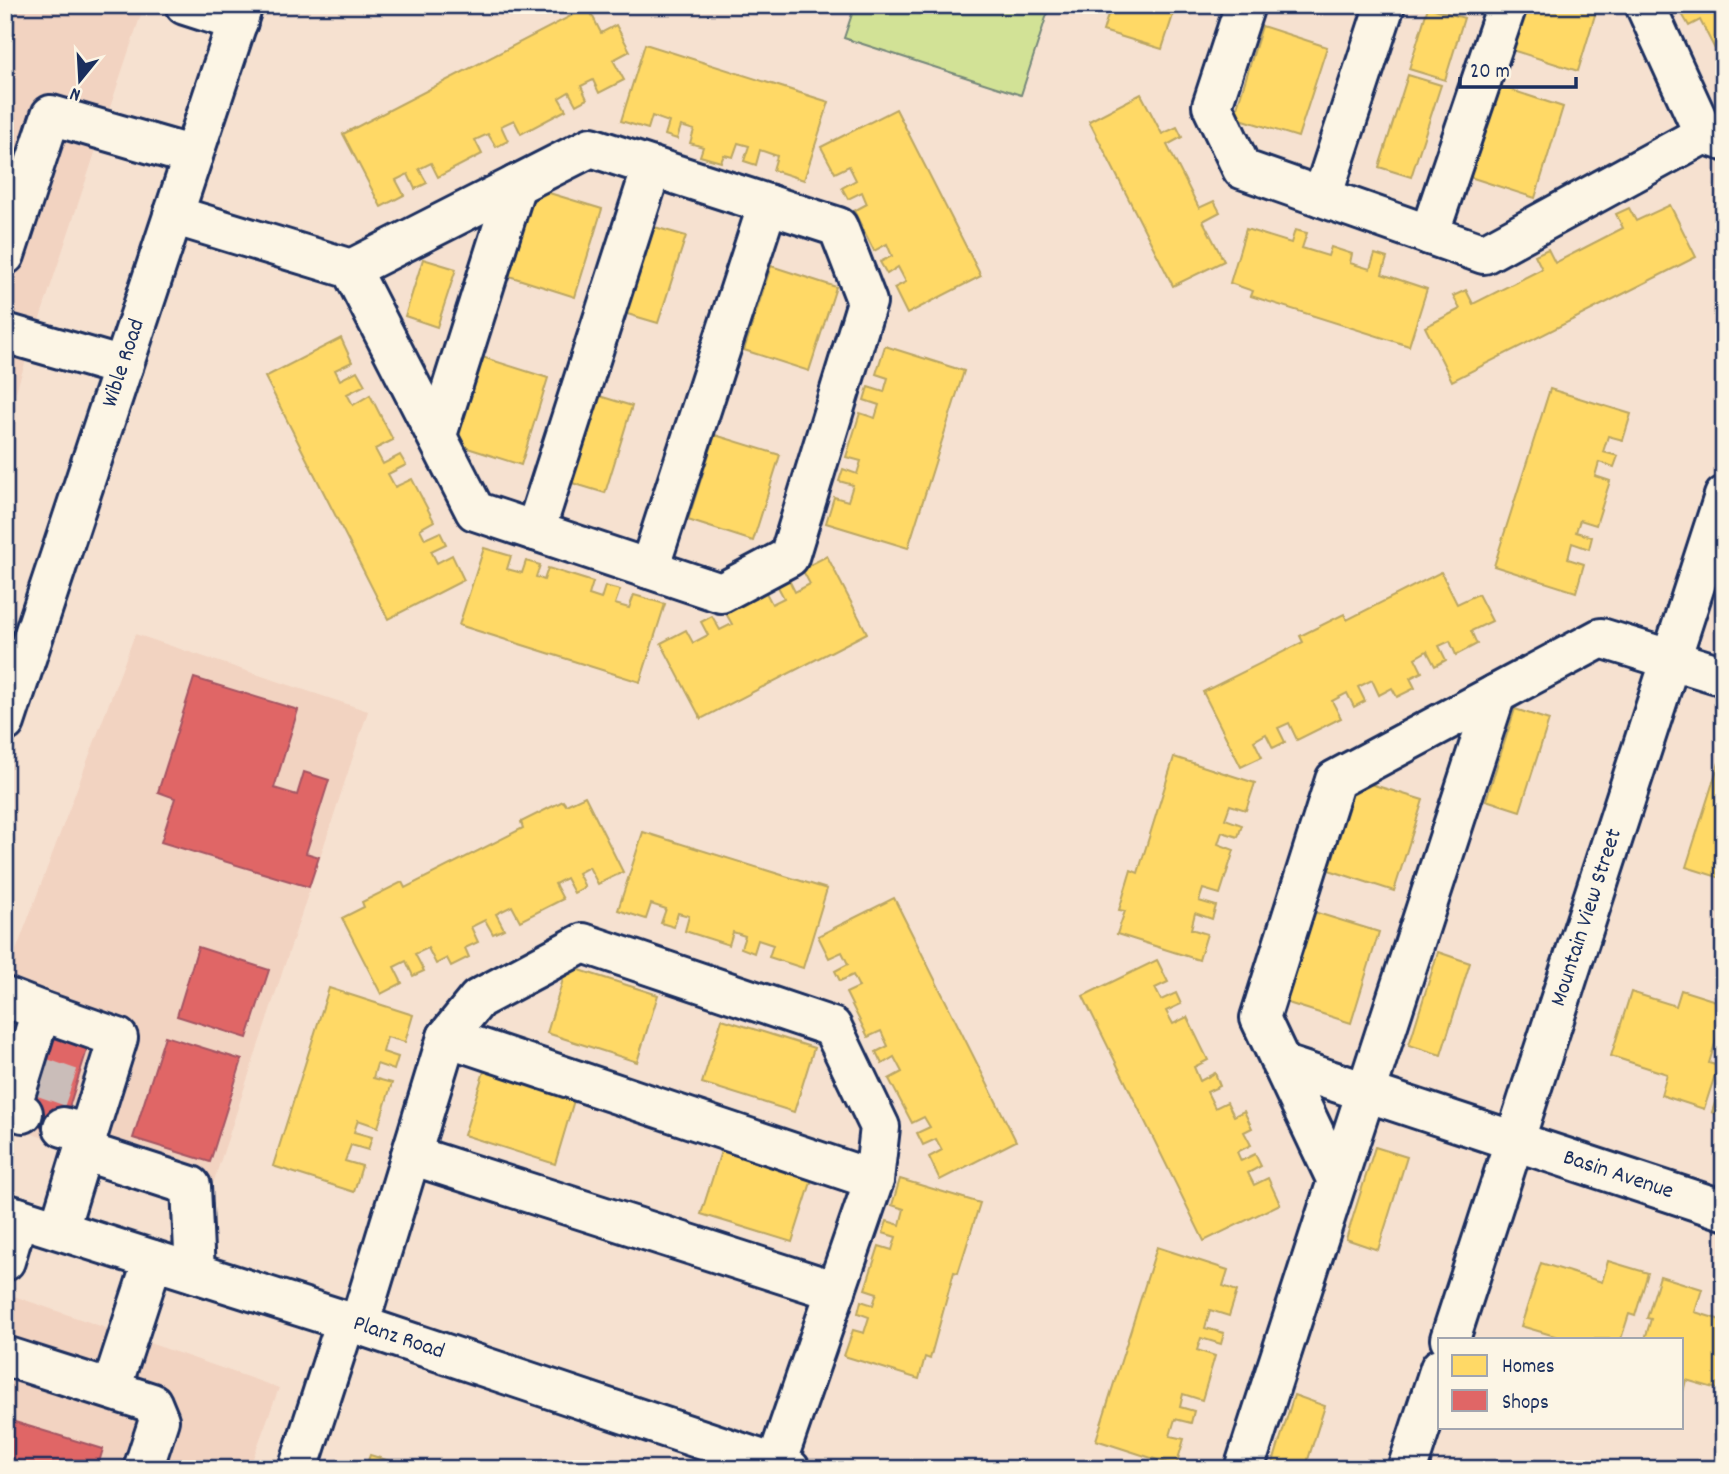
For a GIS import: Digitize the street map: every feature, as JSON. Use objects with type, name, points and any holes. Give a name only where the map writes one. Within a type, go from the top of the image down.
[{"type":"street","points":[[185,5],[241,14]]},
{"type":"street","points":[[1245,5],[1212,106],[1242,169],[1484,254],[1714,138],[1645,5]]},
{"type":"street","points":[[1322,197],[1385,5]]},
{"type":"street","points":[[1429,235],[1507,5]]},
{"type":"street","name":"Wible Road","points":[[5,722],[12,675],[123,367],[241,14]]},
{"type":"street","points":[[5,255],[51,114],[193,156]]},
{"type":"street","points":[[173,215],[351,269],[591,147],[838,227],[867,302],[789,557],[721,593],[475,511],[351,269]]},
{"type":"street","points":[[535,531],[652,167]]},
{"type":"street","points":[[437,435],[516,185]]},
{"type":"street","points":[[649,569],[768,204]]},
{"type":"street","points":[[5,333],[123,367]]},
{"type":"street","name":"Mountain View Street","points":[[1450,1338],[1724,496]]},
{"type":"street","points":[[1337,1181],[1260,1018],[1335,780],[1601,638],[1724,676]]},
{"type":"street","points":[[1244,1469],[1496,694]]},
{"type":"street","points":[[298,1469],[353,1323],[411,1155],[447,1037],[478,999],[583,943],[832,1027],[880,1127],[874,1180],[836,1292],[783,1466]]},
{"type":"street","points":[[5,997],[118,1038],[87,1093],[59,1229]]},
{"type":"street","points":[[23,1113],[15,1110],[13,1102],[28,1074],[41,1011]]},
{"type":"street","points":[[447,1037],[874,1180]]},
{"type":"street","name":"Basin Avenue","points":[[1281,1064],[1724,1210]]},
{"type":"street","points":[[78,1137],[191,1186],[195,1273]]},
{"type":"street","points":[[411,1155],[836,1292]]},
{"type":"street","points":[[5,1261],[12,1215]]},
{"type":"street","name":"Planz Road","points":[[12,1215],[353,1323],[783,1466]]},
{"type":"street","points":[[111,1389],[153,1260]]},
{"type":"street","points":[[5,1356],[152,1403],[159,1420],[143,1469]]},
{"type":"street","points":[[1408,1469],[1438,1374]]},
{"type":"shaded area","points":[[5,5],[144,5],[5,424]]},
{"type":"shaded area","points":[[135,634],[368,711],[210,1193],[5,1125],[5,980]]},
{"type":"shaded area","points":[[5,1293],[279,1388],[249,1469],[5,1469]]},
{"type":"green space","points":[[855,5],[1050,5],[1021,95],[844,38]]},
{"type":"building: Homes","points":[[1111,5],[1192,5],[1190,14],[1175,9],[1162,49],[1103,31]]},
{"type":"building: Homes","points":[[1438,5],[1469,5],[1466,14]]},
{"type":"building: Homes","points":[[1526,5],[1598,5],[1578,71],[1512,50]]},
{"type":"building: Homes","points":[[1693,5],[1724,5],[1724,49],[1717,53],[1700,20],[1689,26],[1682,14],[1695,8]]},
{"type":"building: Homes","points":[[588,7],[601,33],[616,25],[630,51],[613,60],[624,80],[599,93],[593,80],[581,86],[587,99],[576,105],[569,92],[559,98],[566,110],[521,134],[514,120],[501,126],[508,141],[496,147],[488,134],[475,140],[482,154],[438,177],[431,163],[419,169],[427,183],[415,189],[408,174],[396,180],[404,195],[381,207],[343,134]]},
{"type":"building: Homes","points":[[1428,7],[1464,18],[1445,80],[1409,69]]},
{"type":"building: Homes","points":[[1262,26],[1327,47],[1298,137],[1234,117]]},
{"type":"building: Homes","points":[[645,44],[829,102],[804,180],[773,170],[777,156],[760,150],[756,165],[744,161],[749,146],[738,143],[733,157],[724,155],[721,162],[700,156],[703,147],[690,143],[694,130],[681,126],[677,139],[665,135],[669,122],[652,116],[648,129],[621,121]]},
{"type":"building: Homes","points":[[1408,75],[1441,85],[1411,177],[1379,167]]},
{"type":"building: Homes","points":[[1499,86],[1563,107],[1535,198],[1470,177]]},
{"type":"building: Homes","points":[[1141,94],[1162,134],[1177,127],[1182,137],[1167,145],[1199,208],[1214,201],[1220,212],[1203,221],[1224,261],[1173,286],[1089,121]]},
{"type":"building: Homes","points":[[896,109],[981,276],[907,314],[894,288],[906,282],[898,267],[887,274],[880,262],[892,256],[887,244],[874,251],[854,211],[867,204],[862,192],[848,199],[842,188],[856,180],[849,166],[835,173],[821,147]]},
{"type":"building: Homes","points":[[536,189],[602,209],[575,297],[509,276]]},
{"type":"building: Homes","points":[[1670,205],[1696,257],[1452,381],[1425,327],[1460,309],[1453,296],[1466,290],[1473,304],[1542,269],[1535,255],[1548,249],[1555,263],[1623,228],[1616,214],[1629,208],[1636,221]]},
{"type":"building: Homes","points":[[651,226],[686,236],[658,323],[624,313]]},
{"type":"building: Homes","points":[[1246,229],[1291,243],[1295,230],[1307,233],[1302,248],[1328,256],[1331,247],[1352,254],[1350,263],[1370,269],[1375,254],[1387,258],[1382,274],[1427,289],[1409,346],[1251,296],[1253,291],[1230,283]]},
{"type":"building: Homes","points":[[423,259],[456,269],[437,327],[405,316]]},
{"type":"building: Homes","points":[[771,266],[836,287],[809,371],[744,350]]},
{"type":"building: Homes","points":[[341,338],[352,362],[335,370],[340,380],[357,371],[365,385],[347,394],[353,405],[370,395],[393,440],[375,449],[383,464],[400,455],[406,465],[388,474],[395,487],[412,479],[434,521],[420,529],[425,539],[440,532],[446,544],[431,551],[437,563],[452,555],[464,580],[388,619],[265,377]]},
{"type":"building: Homes","points":[[885,346],[964,371],[908,548],[826,523],[834,497],[848,501],[853,485],[839,481],[843,469],[857,474],[861,461],[846,457],[860,413],[875,418],[879,405],[864,400],[868,387],[884,392],[888,378],[876,374]]},
{"type":"building: Homes","points":[[482,357],[548,378],[521,465],[455,444]]},
{"type":"building: Homes","points":[[1550,389],[1631,414],[1623,440],[1608,436],[1603,452],[1618,456],[1614,467],[1599,462],[1595,476],[1610,481],[1596,525],[1580,520],[1576,532],[1592,537],[1589,549],[1572,543],[1568,559],[1584,564],[1576,592],[1494,566]]},
{"type":"building: Homes","points":[[596,395],[632,406],[605,493],[569,482]]},
{"type":"building: Homes","points":[[715,435],[780,455],[753,541],[688,520]]},
{"type":"building: Homes","points":[[484,548],[511,556],[507,569],[522,573],[526,561],[540,565],[536,577],[544,580],[548,568],[593,582],[589,595],[601,599],[605,586],[620,590],[615,604],[629,608],[634,595],[665,604],[640,682],[459,625]]},
{"type":"building: Homes","points":[[827,556],[867,633],[701,719],[661,643],[686,630],[693,643],[708,635],[701,622],[712,616],[720,630],[732,624],[724,610],[764,589],[772,604],[784,598],[776,583],[787,576],[795,592],[810,584],[802,569]]},
{"type":"building: Homes","points":[[1441,572],[1457,604],[1478,594],[1492,621],[1471,631],[1477,644],[1456,655],[1450,641],[1439,646],[1446,660],[1435,666],[1427,651],[1415,658],[1422,672],[1410,678],[1415,688],[1397,697],[1392,688],[1379,695],[1372,680],[1358,687],[1365,701],[1354,707],[1347,693],[1332,701],[1341,718],[1297,740],[1289,723],[1278,728],[1285,742],[1273,748],[1266,734],[1254,741],[1262,757],[1241,767],[1203,692],[1303,642],[1300,636],[1344,614],[1347,620]]},
{"type":"building: Homes","points":[[1515,709],[1549,720],[1520,811],[1486,800]]},
{"type":"building: Homes","points":[[1174,757],[1255,783],[1246,810],[1230,805],[1225,819],[1242,825],[1238,837],[1222,832],[1218,844],[1234,850],[1220,894],[1203,889],[1199,901],[1216,906],[1212,919],[1195,913],[1191,929],[1207,934],[1199,960],[1117,934],[1125,911],[1119,910],[1131,870],[1138,873]]},
{"type":"building: Homes","points":[[1719,763],[1724,764],[1724,879],[1686,867]]},
{"type":"building: Homes","points":[[1357,780],[1423,800],[1394,891],[1329,870]]},
{"type":"building: Homes","points":[[585,796],[623,872],[598,884],[589,867],[578,873],[585,887],[574,893],[566,878],[555,884],[563,899],[520,921],[512,906],[496,914],[504,929],[493,934],[485,920],[471,927],[478,942],[465,948],[469,957],[451,966],[447,958],[436,964],[428,948],[415,954],[424,971],[413,976],[406,961],[394,967],[402,983],[381,994],[342,918],[364,907],[362,902],[402,882],[405,888],[523,828],[521,822],[563,801],[566,805]]},
{"type":"building: Homes","points":[[643,832],[827,889],[803,968],[769,957],[773,945],[758,940],[754,953],[741,948],[745,936],[733,932],[729,945],[685,931],[689,916],[678,913],[674,927],[661,923],[666,909],[651,904],[646,919],[618,910]]},
{"type":"building: Homes","points":[[894,898],[1016,1141],[940,1180],[929,1157],[942,1150],[936,1139],[923,1145],[917,1133],[930,1127],[924,1117],[912,1123],[889,1079],[902,1072],[894,1057],[882,1064],[876,1052],[888,1046],[881,1031],[868,1037],[846,993],[859,987],[853,975],[840,981],[835,971],[848,964],[842,952],[829,958],[818,936]]},
{"type":"building: Homes","points":[[1314,912],[1379,932],[1351,1023],[1285,1002]]},
{"type":"building: Homes","points":[[1438,952],[1470,963],[1441,1055],[1409,1045]]},
{"type":"building: Homes","points":[[1157,960],[1168,982],[1155,988],[1161,1000],[1176,993],[1181,1004],[1166,1011],[1173,1024],[1187,1017],[1208,1060],[1194,1067],[1200,1081],[1215,1073],[1220,1086],[1207,1092],[1215,1108],[1227,1102],[1234,1116],[1244,1111],[1252,1128],[1244,1132],[1251,1145],[1237,1152],[1241,1161],[1255,1154],[1261,1166],[1248,1173],[1254,1185],[1268,1178],[1280,1204],[1204,1241],[1083,996]]},
{"type":"building: Homes","points":[[567,966],[658,995],[637,1062],[547,1033]]},
{"type":"building: Homes","points":[[329,988],[413,1015],[405,1042],[387,1037],[383,1052],[398,1057],[394,1070],[377,1064],[373,1078],[392,1083],[378,1127],[358,1120],[354,1132],[372,1137],[368,1150],[351,1145],[345,1161],[362,1166],[354,1192],[273,1166]]},
{"type":"building: Homes","points":[[1681,990],[1719,1002],[1715,1018],[1724,1020],[1709,1063],[1718,1066],[1704,1109],[1661,1095],[1667,1074],[1611,1056],[1631,992],[1676,1006]]},
{"type":"building: Homes","points":[[722,1019],[814,1048],[794,1112],[702,1083]]},
{"type":"building: Homes","points":[[485,1068],[575,1097],[555,1164],[464,1135]]},
{"type":"building: Homes","points":[[1724,1074],[1724,1116],[1712,1112]]},
{"type":"building: Homes","points":[[1375,1147],[1407,1157],[1378,1250],[1346,1239]]},
{"type":"building: Homes","points":[[722,1148],[813,1176],[792,1242],[701,1214]]},
{"type":"building: Homes","points":[[900,1179],[980,1203],[958,1273],[954,1272],[930,1359],[925,1357],[919,1379],[844,1356],[853,1330],[864,1333],[869,1317],[858,1313],[861,1301],[873,1305],[877,1293],[865,1289],[879,1246],[892,1250],[896,1237],[883,1233],[887,1221],[900,1225],[904,1209],[892,1205]]},
{"type":"building: Homes","points":[[1157,1247],[1228,1270],[1223,1286],[1237,1291],[1229,1316],[1210,1310],[1205,1328],[1224,1333],[1221,1344],[1201,1338],[1197,1350],[1215,1356],[1202,1400],[1183,1394],[1180,1407],[1194,1411],[1191,1423],[1175,1419],[1170,1436],[1184,1439],[1176,1466],[1096,1440]]},
{"type":"building: Homes","points":[[1608,1261],[1648,1273],[1635,1316],[1629,1314],[1621,1338],[1562,1338],[1521,1326],[1541,1263],[1602,1282]]},
{"type":"building: Homes","points":[[1660,1276],[1702,1289],[1695,1312],[1724,1321],[1724,1391],[1686,1380],[1684,1388],[1684,1338],[1645,1338],[1651,1319],[1647,1318]]},
{"type":"building: Homes","points":[[1294,1395],[1325,1406],[1305,1469],[1271,1469]]},
{"type":"building: Homes","points":[[370,1455],[416,1469],[365,1469]]},
{"type":"building: Shops","points":[[194,678],[298,710],[274,788],[297,795],[304,772],[329,780],[306,853],[319,857],[309,887],[161,842],[175,798],[158,792]]},
{"type":"building: Shops","points":[[198,947],[269,970],[247,1038],[177,1016]]},
{"type":"building: Shops","points":[[50,1028],[90,1040],[61,1133],[21,1120]]},
{"type":"building: Shops","points":[[165,1036],[242,1060],[210,1162],[133,1138]]},
{"type":"building: Shops","points":[[5,1419],[103,1449],[97,1469],[5,1469]]},
{"type":"tunnel","points":[[35,1075],[75,1089]]}]
